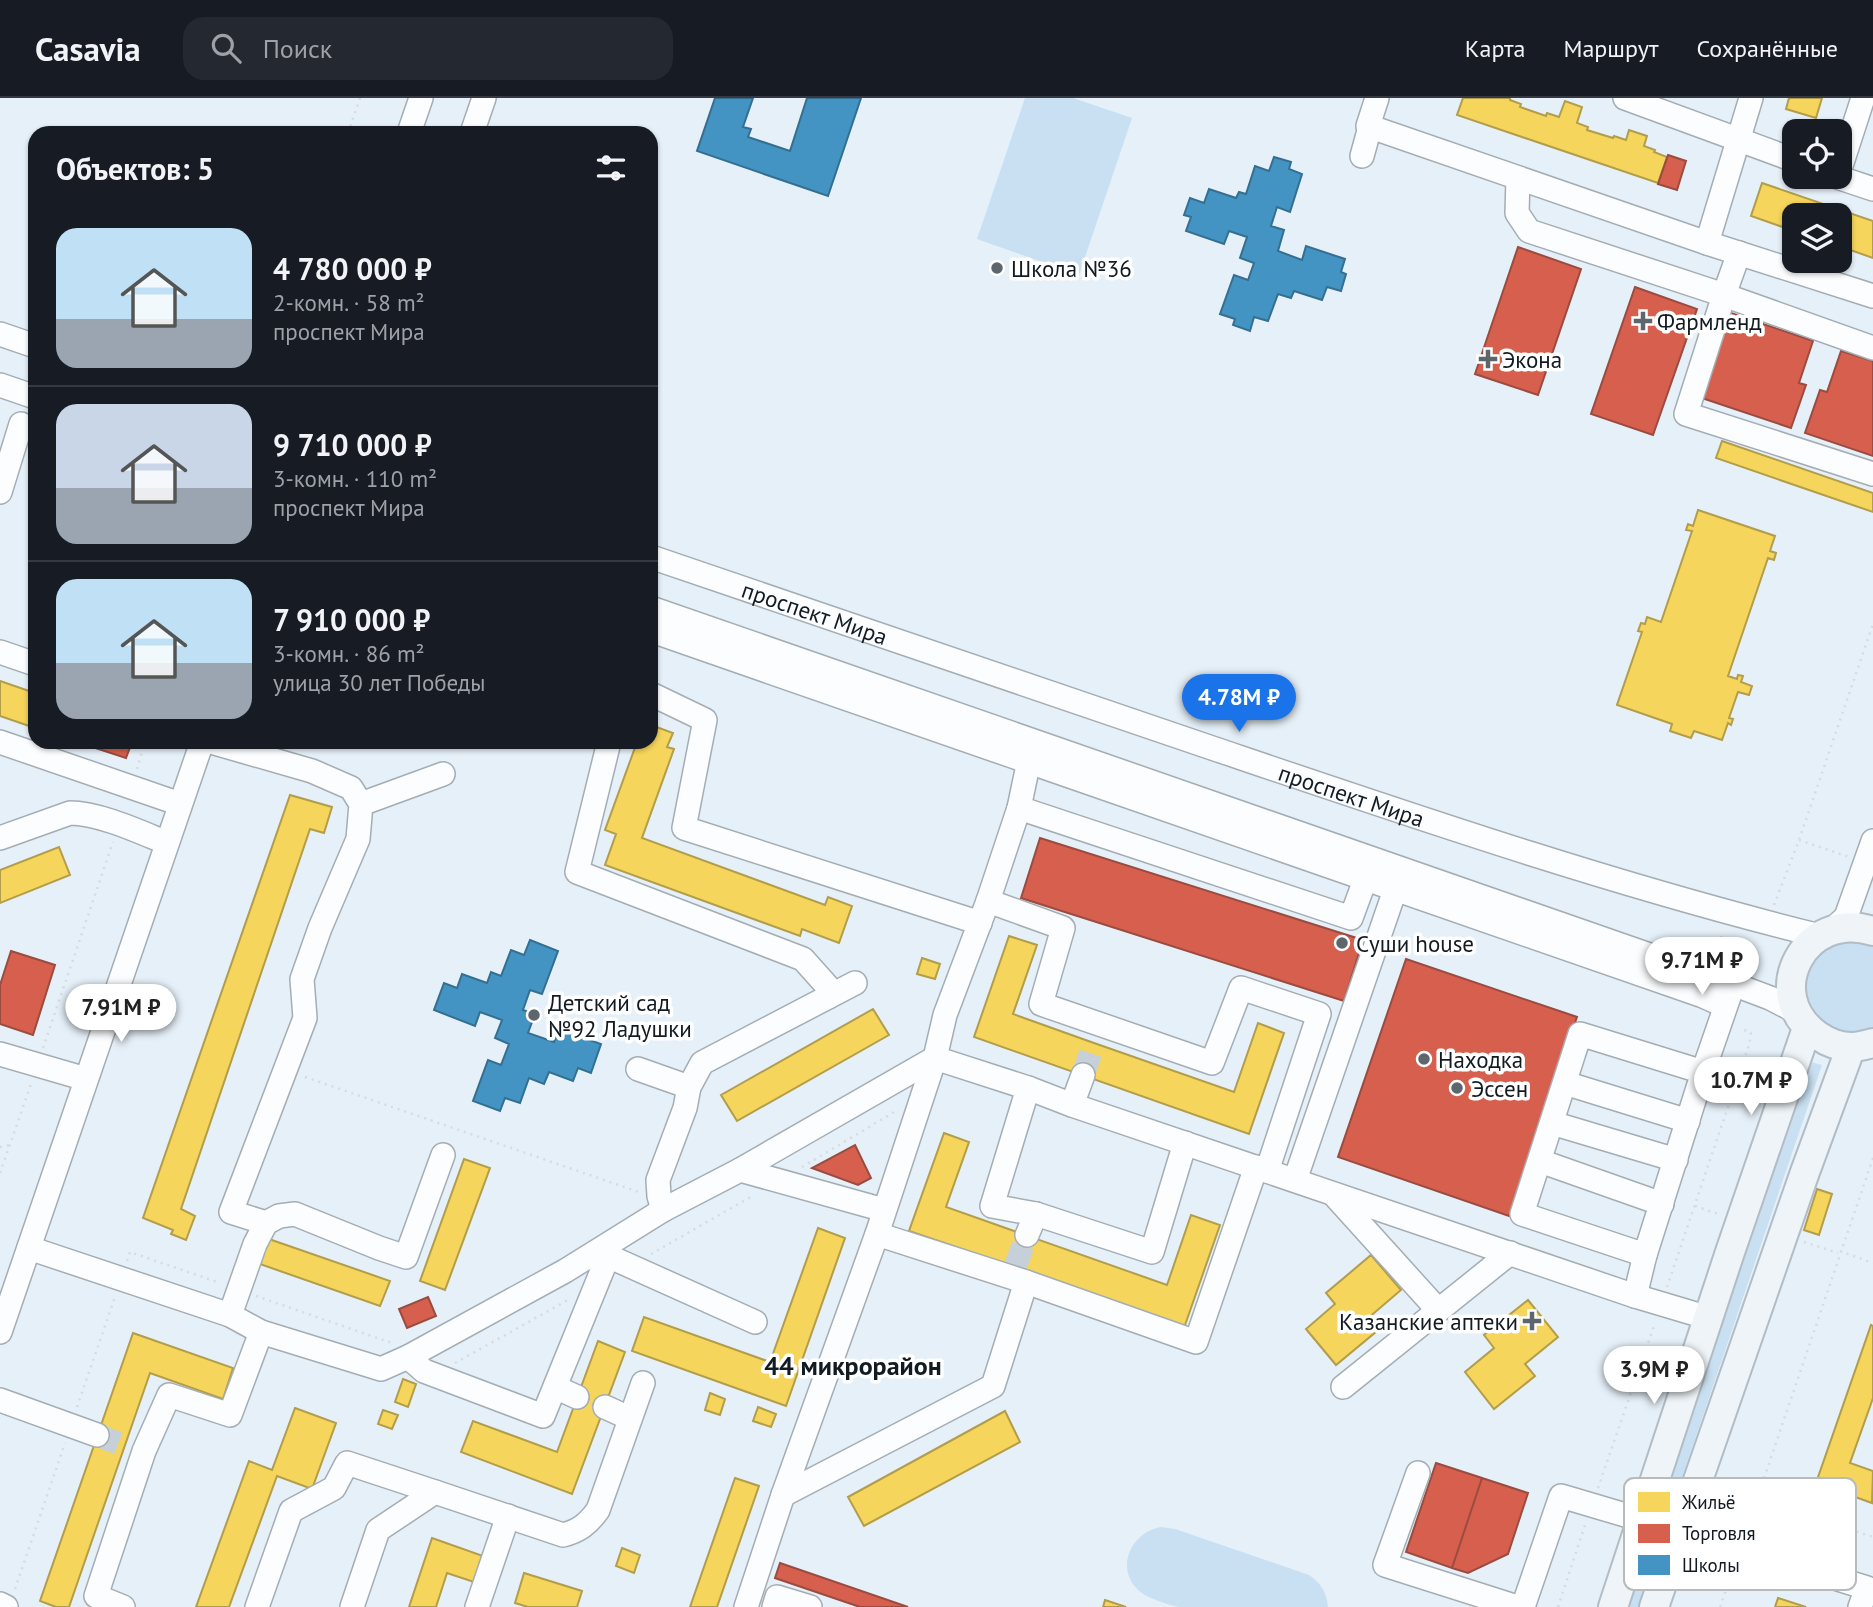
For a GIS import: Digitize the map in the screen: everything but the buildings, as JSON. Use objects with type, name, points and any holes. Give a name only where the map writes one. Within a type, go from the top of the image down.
[{"type":"main road","points":[[1698,1478],[1805,1172],[1862,1045],[1827,1042],[1802,1020],[1792,995],[1792,978],[1797,961],[1806,947],[1826,933],[1847,927],[1873,931]]},
{"type":"main road","points":[[1656,1478],[1741,1221],[1802,1020]]},
{"type":"main road","points":[[1613,1607],[1624,1574]]},
{"type":"main road","points":[[1654,1607],[1660,1590]]},
{"type":"street","points":[[411,126],[421,98]]},
{"type":"street","points":[[474,126],[484,98]]},
{"type":"street","points":[[1362,156],[1377,98]]},
{"type":"street","points":[[1625,98],[1782,156]]},
{"type":"street","points":[[1707,243],[1751,98]]},
{"type":"street","points":[[1852,132],[1863,98]]},
{"type":"street","points":[[1370,127],[1707,243],[1873,296]]},
{"type":"street","points":[[1518,178],[1517,213],[1529,231],[1724,295],[1873,348]]},
{"type":"street","points":[[1852,181],[1873,189]]},
{"type":"street","points":[[1738,253],[1686,414],[1873,474]]},
{"type":"street","points":[[0,334],[28,344]]},
{"type":"street","points":[[0,385],[28,395]]},
{"type":"street","points":[[0,492],[18,424]]},
{"type":"street","name":"проспект Мира","points":[[658,559],[1305,779],[1605,877],[1728,913],[1826,933]]},
{"type":"street","points":[[658,623],[1729,995]]},
{"type":"street","points":[[0,652],[28,662]]},
{"type":"street","points":[[658,697],[705,720],[684,828],[980,923]]},
{"type":"street","points":[[0,741],[180,804]]},
{"type":"street","points":[[0,1332],[200,749]]},
{"type":"street","points":[[235,749],[312,771],[351,788],[361,804],[358,839],[320,928],[302,979],[305,1018],[231,1212],[266,1223]]},
{"type":"street","points":[[607,749],[577,872],[803,959],[828,987],[828,998]]},
{"type":"street","points":[[746,1607],[783,1495],[877,1234],[935,1058],[945,1014],[988,901],[1019,808],[1031,752]]},
{"type":"street","points":[[1031,752],[1365,880],[1703,996],[1729,995],[1770,999],[1802,1020]]},
{"type":"street","points":[[361,804],[443,774]]},
{"type":"street","points":[[1019,808],[1351,918],[1365,880]]},
{"type":"street","points":[[0,838],[70,813],[84,814],[167,843]]},
{"type":"street","points":[[1826,933],[1846,917],[1869,852]]},
{"type":"street","points":[[1295,1180],[1395,890]]},
{"type":"street","points":[[877,1234],[1018,1276],[1196,1342],[1319,1014],[1241,988],[1212,1063],[1097,1034],[1041,1004],[1063,928],[988,901]]},
{"type":"street","points":[[661,1203],[658,1180],[685,1108],[689,1087],[702,1063],[855,983]]},
{"type":"street","points":[[1635,1296],[1645,1255],[1729,995]]},
{"type":"street","points":[[1645,1255],[1522,1214],[1580,1034],[1703,1072]]},
{"type":"street","points":[[0,1054],[86,1079]]},
{"type":"street","points":[[29,1248],[230,1315],[261,1332],[381,1369],[605,1253],[661,1203],[740,1170],[935,1058],[1635,1296],[1709,1318]]},
{"type":"street","points":[[638,1069],[689,1087]]},
{"type":"street","points":[[1072,1105],[1083,1075]]},
{"type":"street","points":[[1565,1083],[1688,1121]]},
{"type":"street","points":[[1028,1088],[992,1206],[1031,1225],[1152,1252],[1185,1143]]},
{"type":"street","points":[[1552,1123],[1676,1160]]},
{"type":"street","points":[[230,1315],[255,1244],[266,1223],[279,1216],[295,1214],[406,1257],[443,1155]]},
{"type":"street","points":[[1540,1161],[1662,1204]]},
{"type":"street","points":[[740,1170],[884,1210]]},
{"type":"street","points":[[1333,1193],[1438,1310]]},
{"type":"street","points":[[605,1253],[755,1322]]},
{"type":"street","points":[[413,1354],[424,1371],[542,1416],[597,1284],[605,1253]]},
{"type":"street","points":[[1343,1387],[1510,1253]]},
{"type":"street","points":[[783,1495],[993,1386],[1018,1276]]},
{"type":"street","points":[[123,1607],[96,1596],[134,1448],[169,1395],[230,1415],[261,1332]]},
{"type":"street","points":[[257,1607],[291,1511],[334,1488],[346,1463],[563,1535],[575,1532],[590,1522],[598,1510],[643,1383]]},
{"type":"street","points":[[555,1387],[578,1397]]},
{"type":"street","points":[[0,1400],[97,1435]]},
{"type":"street","points":[[605,1407],[629,1418]]},
{"type":"street","points":[[1418,1473],[1385,1565],[1517,1607]]},
{"type":"street","points":[[352,1607],[378,1530],[435,1492]]},
{"type":"street","points":[[1523,1607],[1561,1496],[1624,1515]]},
{"type":"street","points":[[477,1607],[508,1516]]},
{"type":"street","points":[[774,1607],[777,1597],[810,1607]]},
{"type":"path","points":[[350,126],[360,98]]},
{"type":"path","points":[[1770,915],[1799,840],[1873,624]]},
{"type":"path","points":[[131,787],[143,749]]},
{"type":"path","points":[[0,1173],[119,825]]},
{"type":"path","points":[[1799,840],[1869,852]]},
{"type":"path","points":[[285,1070],[641,1193],[661,1203]]},
{"type":"path","points":[[630,1266],[923,1096]]},
{"type":"path","points":[[0,1147],[10,1144]]},
{"type":"path","points":[[1764,1478],[1873,1158]]},
{"type":"path","points":[[1840,1251],[1873,1264]]},
{"type":"path","points":[[4,1606],[14,1593],[130,1252],[413,1354]]},
{"type":"path","points":[[433,1374],[597,1284]]},
{"type":"path","points":[[1856,1531],[1873,1537]]},
{"type":"path","points":[[1720,1607],[1726,1590]]},
{"type":"shaded area","points":[[1025,98],[1073,98],[1132,118],[1079,275],[977,239]]},
{"type":"shaded area","points":[[1847,941],[1862,941],[1873,945],[1873,1031],[1857,1035],[1838,1033],[1823,1024],[1812,1011],[1807,996],[1807,979],[1814,964],[1827,950]]},
{"type":"shaded area","points":[[1811,1062],[1822,1065],[1682,1478],[1669,1478]]},
{"type":"shaded area","points":[[1161,1527],[1175,1529],[1309,1575],[1323,1589],[1328,1607],[1181,1607],[1149,1597],[1135,1587],[1129,1577],[1128,1556],[1140,1537]]},
{"type":"shaded area","points":[[1631,1590],[1644,1590],[1638,1607],[1625,1607]]},
{"type":"tunnel","points":[[1083,1075],[1094,1043]]},
{"type":"tunnel","points":[[1015,1267],[1027,1235]]},
{"type":"tunnel","points":[[97,1435],[125,1446]]},
{"type":"place","name":"Школа №36","points":[[997,268]]},
{"type":"place","name":"Фармленд","points":[[1643,321]]},
{"type":"place","name":"Экона","points":[[1488,359]]},
{"type":"place","name":"Суши house","points":[[1342,943]]},
{"type":"place","name":"Детский сад №92 Ладушки","points":[[534,1015]]},
{"type":"place","name":"Находка","points":[[1424,1059]]},
{"type":"place","name":"Эссен","points":[[1457,1088]]},
{"type":"place","name":"Казанские аптеки","points":[[1532,1321]]},
{"type":"district","name":"44 микрорайон","points":[[853,1365]]}]
